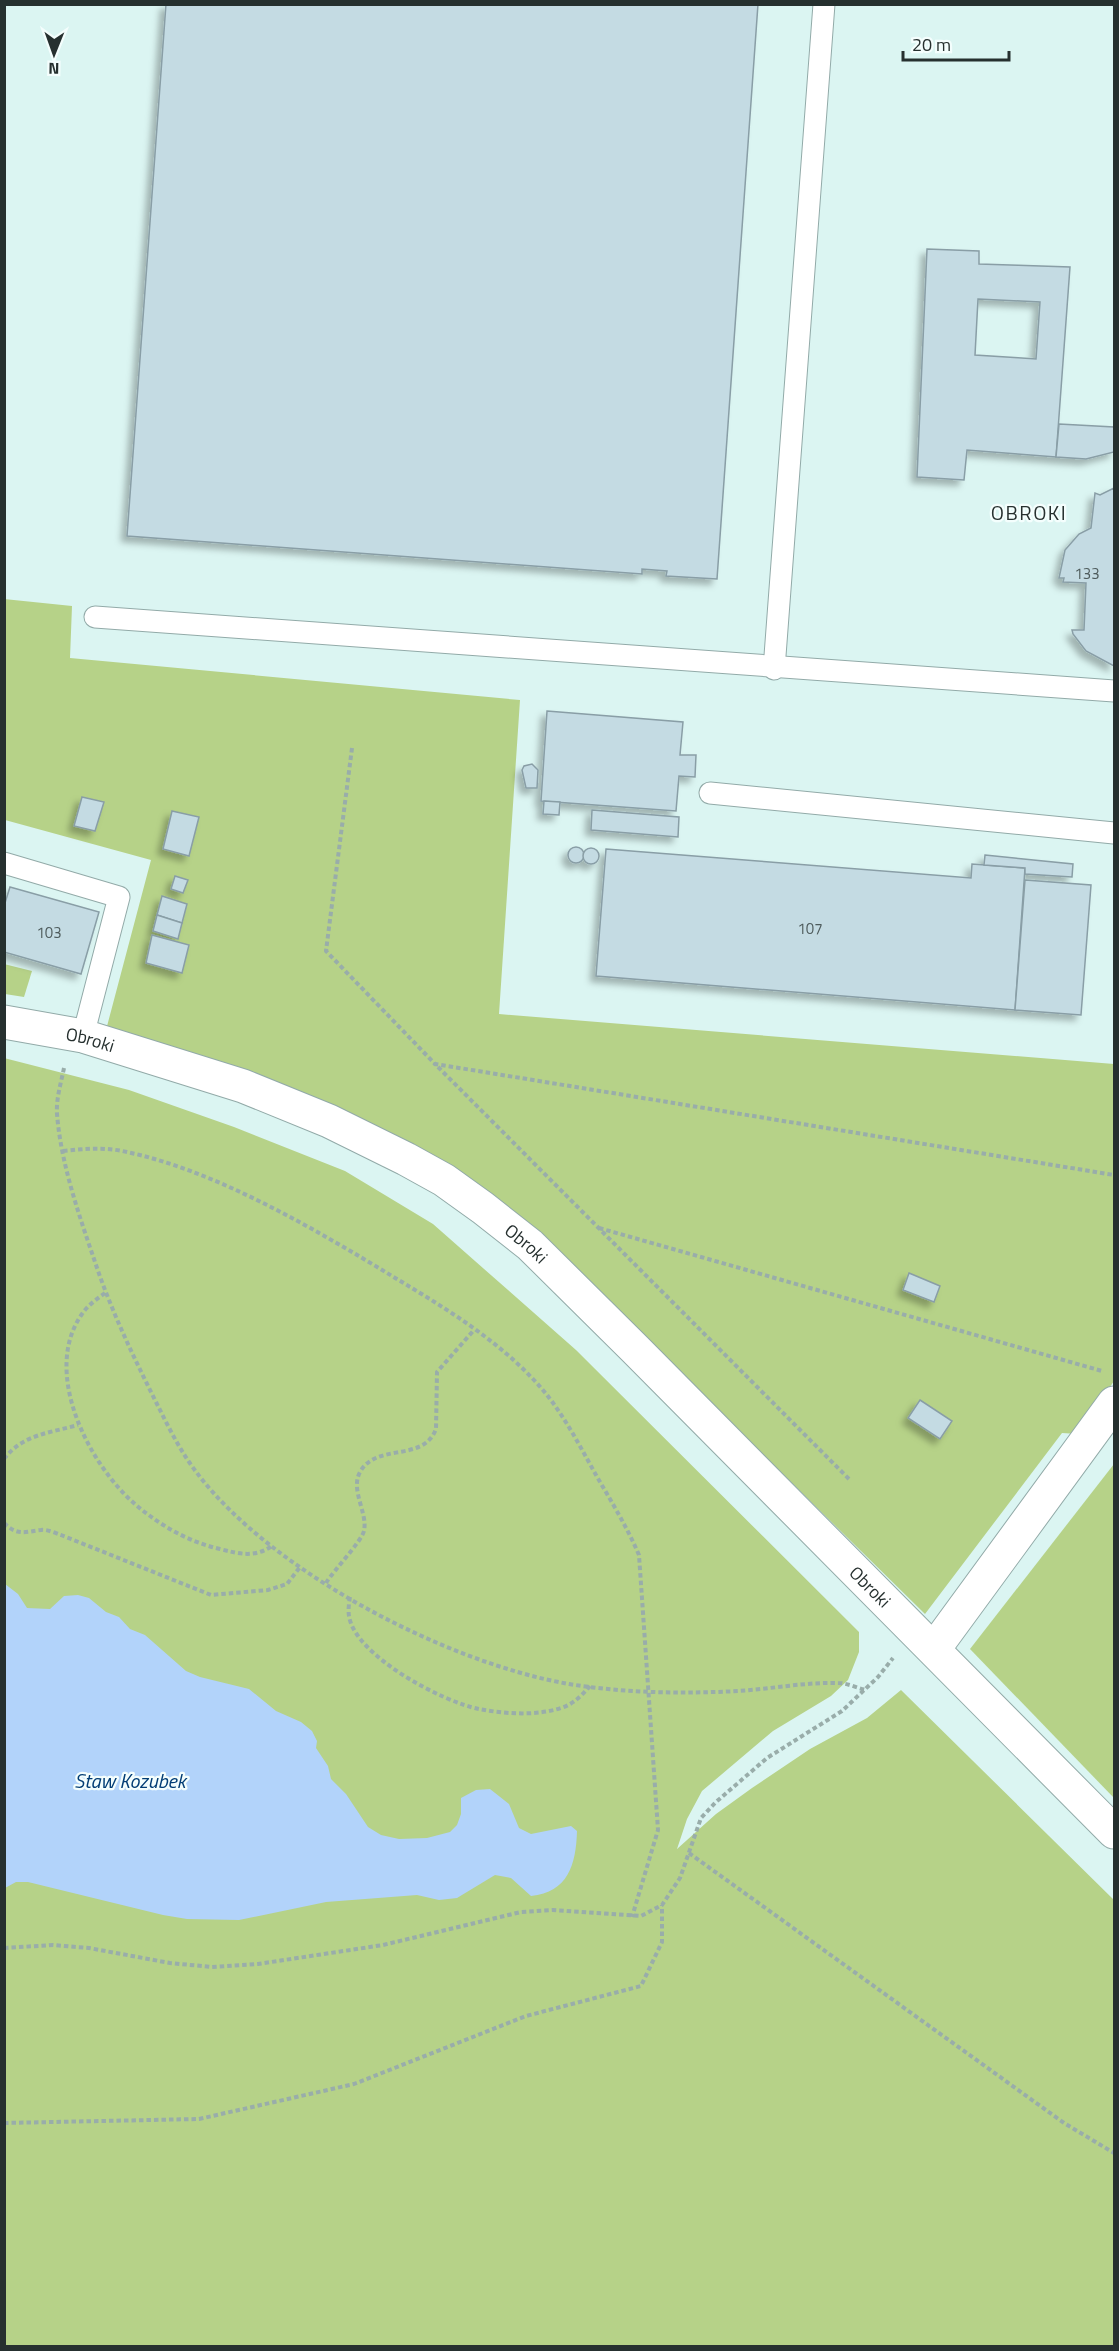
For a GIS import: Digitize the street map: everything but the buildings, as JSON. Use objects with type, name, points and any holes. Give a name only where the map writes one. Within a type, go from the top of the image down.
[{"type":"street","name":"Obroki","points":[[4,1022],[75,1047],[243,1086],[329,1121],[406,1159],[444,1180],[483,1208],[530,1245],[1114,1832]]},
{"type":"street","points":[[934,1649],[1114,1403]]},
{"type":"lane","points":[[774,669],[824,4]]},
{"type":"lane","points":[[95,617],[774,669],[1114,692]]},
{"type":"lane","points":[[710,793],[1114,833]]},
{"type":"lane","points":[[4,863],[119,897],[75,1047]]},
{"type":"path","points":[[352,748],[326,951],[435,1064],[849,1479]]},
{"type":"path","points":[[75,1047],[57,1113],[63,1151],[81,1221],[105,1293],[142,1375],[186,1456],[209,1488],[272,1545],[300,1567],[397,1624],[461,1653],[523,1673],[590,1686],[650,1692],[706,1693],[840,1683],[866,1689]]},
{"type":"path","points":[[435,1064],[1114,1175]]},
{"type":"path","points":[[63,1151],[91,1148],[145,1156],[247,1196],[338,1243],[420,1293],[515,1362],[548,1397],[578,1443],[630,1534],[640,1563],[658,1830],[632,1917]]},
{"type":"path","points":[[597,1227],[1104,1371]]},
{"type":"path","points":[[105,1293],[81,1315],[68,1354],[66,1374],[78,1425],[114,1483],[136,1505],[188,1539],[227,1551],[261,1554],[272,1545]]},
{"type":"path","points":[[326,1583],[338,1563],[362,1538],[364,1529],[357,1483],[360,1472],[380,1457],[416,1450],[433,1437],[436,1429],[436,1372],[474,1330]]},
{"type":"path","points":[[4,1459],[23,1441],[36,1434],[78,1425]]},
{"type":"path","points":[[4,1523],[12,1530],[22,1534],[44,1529],[211,1595],[268,1590],[287,1584],[300,1567]]},
{"type":"path","points":[[350,1597],[349,1616],[365,1644],[405,1676],[451,1700],[477,1709],[502,1713],[544,1711],[562,1708],[577,1700],[590,1686]]},
{"type":"path","points":[[4,1948],[53,1945],[89,1948],[170,1964],[212,1967],[258,1964],[383,1945],[521,1912],[553,1910],[641,1916],[662,1905],[680,1878],[701,1818],[731,1787],[789,1743],[842,1711],[866,1689],[899,1649]]},
{"type":"path","points":[[689,1852],[1064,2123],[1114,2153]]},
{"type":"path","points":[[4,2123],[199,2119],[354,2084],[526,2016],[641,1986],[662,1942],[662,1905]]},
{"type":"green space","points":[[4,599],[72,606],[70,658],[520,700],[499,1014],[1114,1064],[1114,1381],[1078,1434],[1062,1433],[925,1614],[543,1238],[106,1030],[151,860],[5,820]]},
{"type":"green space","points":[[4,964],[32,971],[24,997],[5,994]]},
{"type":"green space","points":[[4,1058],[129,1090],[234,1127],[345,1171],[433,1224],[576,1350],[859,1632],[859,1652],[848,1680],[831,1696],[773,1731],[702,1791],[687,1819],[677,1849],[716,1814],[752,1788],[810,1749],[867,1718],[901,1690],[1114,1900],[1114,2346],[5,2346]]},
{"type":"green space","points":[[1114,1464],[1114,1798],[970,1649]]},
{"type":"water","name":"Staw Kozubek","points":[[5,1584],[18,1594],[27,1608],[50,1609],[64,1596],[78,1595],[89,1598],[106,1612],[119,1617],[130,1629],[145,1635],[186,1671],[200,1677],[249,1689],[276,1711],[301,1722],[312,1731],[317,1741],[316,1748],[328,1766],[331,1779],[346,1794],[368,1827],[381,1835],[399,1839],[427,1838],[450,1832],[457,1825],[461,1814],[461,1798],[476,1790],[490,1789],[509,1804],[519,1828],[531,1834],[571,1826],[577,1831],[575,1855],[568,1875],[554,1889],[531,1896],[511,1878],[495,1875],[457,1898],[439,1900],[417,1895],[326,1902],[239,1920],[187,1919],[163,1915],[28,1882],[16,1882],[5,1888]]},
{"type":"district","name":"OBROKI","points":[[1029,512]]}]
